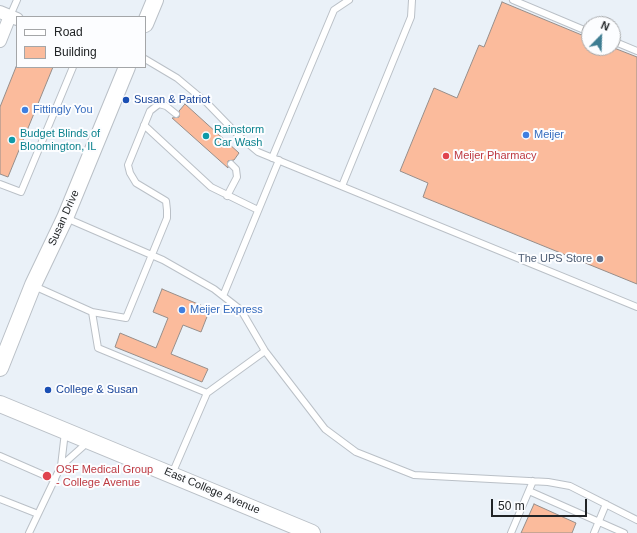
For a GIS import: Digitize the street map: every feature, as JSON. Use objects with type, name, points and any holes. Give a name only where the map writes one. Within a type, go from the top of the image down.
[{"type":"street","points":[[146,22],[155,0]]},
{"type":"street","points":[[0,41],[9,16]]},
{"type":"street","name":"Susan Drive","points":[[0,368],[4,350],[65,218],[127,68]]},
{"type":"street","name":"East College Avenue","points":[[0,404],[312,533]]},
{"type":"lane","points":[[9,16],[17,0]]},
{"type":"lane","points":[[272,158],[334,10],[349,0]]},
{"type":"lane","points":[[342,186],[411,17],[412,0]]},
{"type":"lane","points":[[512,0],[581,29]]},
{"type":"lane","points":[[621,45],[637,51]]},
{"type":"lane","points":[[146,60],[177,78],[207,103],[239,136],[258,152],[637,307]]},
{"type":"lane","points":[[0,184],[21,192],[73,68]]},
{"type":"lane","points":[[33,285],[92,312],[126,318],[167,218],[166,201],[136,182],[130,173],[128,165],[150,111],[159,104],[166,106],[176,114]]},
{"type":"lane","points":[[144,125],[211,187],[258,210]]},
{"type":"lane","points":[[223,296],[279,160]]},
{"type":"lane","points":[[227,196],[236,177],[236,169],[231,164]]},
{"type":"lane","points":[[65,218],[151,255],[214,289],[241,310],[264,350],[325,429],[356,452],[414,475],[533,481],[570,486],[637,520]]},
{"type":"lane","points":[[92,312],[98,348],[207,393]]},
{"type":"lane","points":[[172,474],[207,393],[264,350]]},
{"type":"lane","points":[[29,533],[62,466],[66,430]]},
{"type":"lane","points":[[62,466],[90,440]]},
{"type":"lane","points":[[0,456],[55,480]]},
{"type":"lane","points":[[511,533],[533,481]]},
{"type":"lane","points":[[529,491],[599,522],[612,531],[624,533]]},
{"type":"lane","points":[[0,499],[38,514]]},
{"type":"lane","points":[[594,533],[606,504]]},
{"type":"building","name":"Meijer","points":[[502,2],[581,35],[581,56],[621,56],[621,51],[637,57],[637,284],[423,197],[428,183],[400,171],[434,88],[457,98],[479,45],[484,47]]},
{"type":"building","name":"Budget Blinds of Bloomington, IL","points":[[16,67],[53,68],[8,177],[0,174],[0,107]]},
{"type":"building","name":"Rainstorm Car Wash","points":[[185,104],[239,153],[234,160],[228,161],[228,168],[172,118],[179,117],[179,111]]},
{"type":"building","points":[[162,289],[210,309],[201,332],[183,325],[171,354],[208,369],[202,382],[115,347],[120,333],[156,348],[168,318],[153,312]]},
{"type":"building","points":[[534,504],[576,523],[572,533],[521,533]]},
{"type":"place","name":"Susan & Patriot","points":[[126,100]]},
{"type":"place","name":"Fittingly You","points":[[25,110]]},
{"type":"place","name":"Meijer","points":[[526,135]]},
{"type":"place","name":"Rainstorm Car Wash","points":[[206,136]]},
{"type":"place","name":"Budget Blinds of Bloomington, IL","points":[[12,140]]},
{"type":"place","name":"Meijer Pharmacy","points":[[446,156]]},
{"type":"place","name":"The UPS Store","points":[[600,259]]},
{"type":"place","name":"Meijer Express","points":[[182,310]]},
{"type":"place","name":"College & Susan","points":[[48,390]]},
{"type":"place","name":"OSF Medical Group - College Avenue","points":[[47,476]]}]
